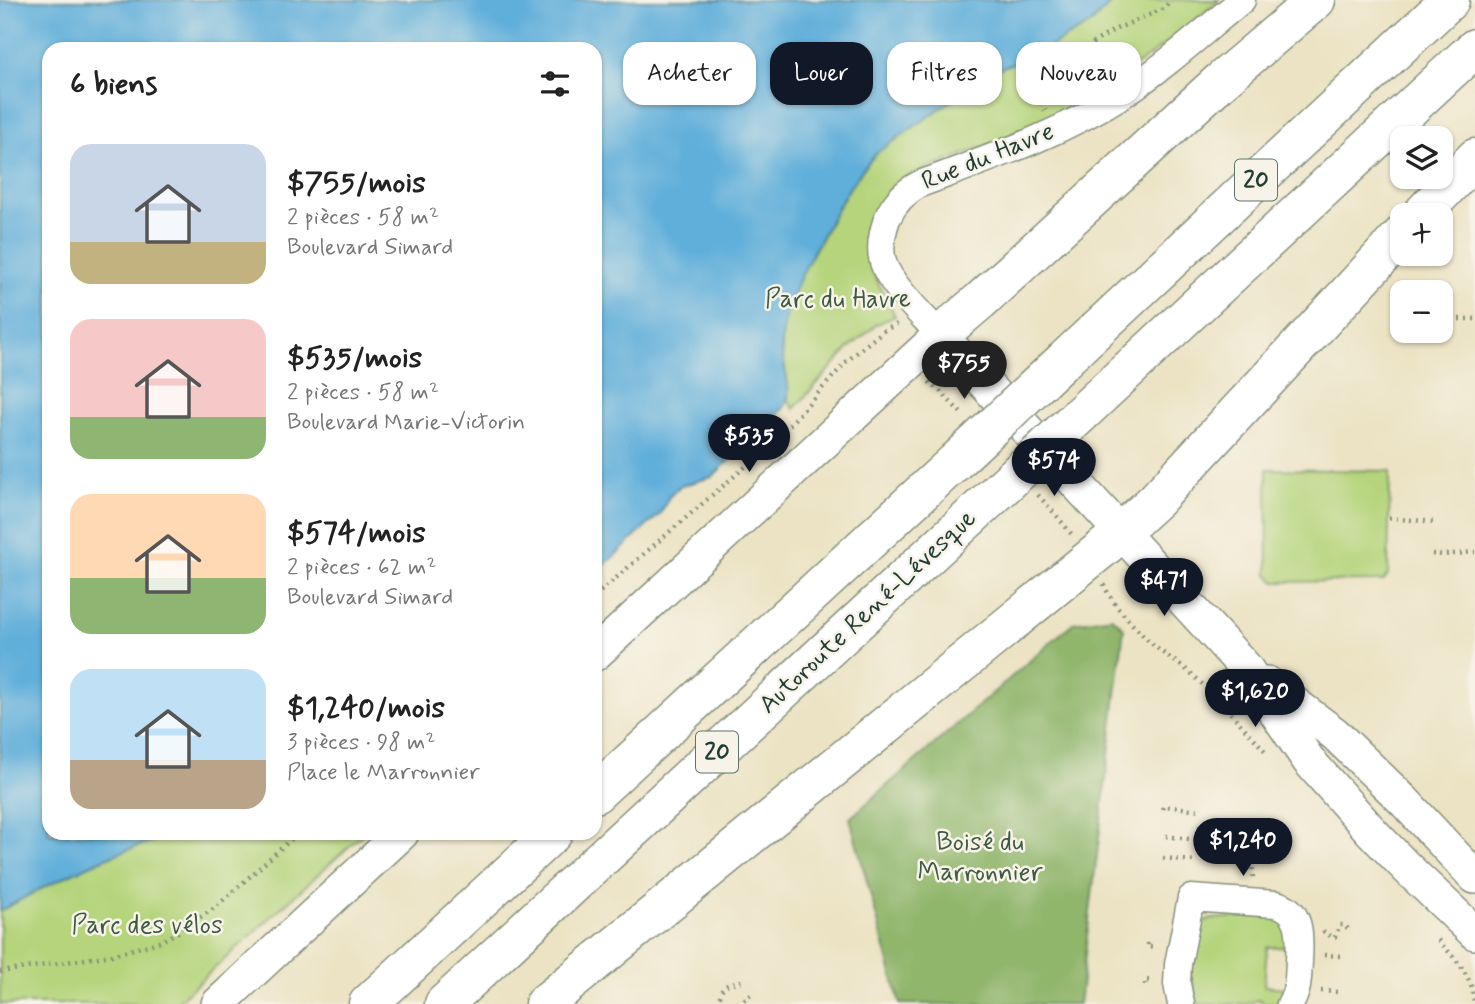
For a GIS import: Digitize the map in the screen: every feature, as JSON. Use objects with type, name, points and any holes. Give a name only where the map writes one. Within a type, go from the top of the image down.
[{"type":"highway","points":[[940,335],[1222,80],[1316,0]]},
{"type":"highway","name":"Autoroute René-Lévesque","points":[[602,788],[1450,0]]},
{"type":"highway","name":"Autoroute René-Lévesque","points":[[444,1004],[1475,48]]},
{"type":"highway","points":[[1432,203],[1475,158]]},
{"type":"highway","points":[[544,1004],[1122,532],[1156,500],[1390,249]]},
{"type":"highway","points":[[368,1004],[545,840]]},
{"type":"main road","points":[[602,647],[940,335],[1245,667],[1309,761],[1401,862],[1475,933]]},
{"type":"main road","points":[[1245,667],[1335,734],[1404,800],[1475,877]]},
{"type":"main road","points":[[218,1004],[394,840]]},
{"type":"street","name":"Rue du Havre","points":[[940,335],[895,283],[883,261],[883,232],[891,212],[902,196],[920,184],[1040,138],[1123,94],[1242,0]]},
{"type":"street","points":[[1181,1004],[1177,984],[1178,964],[1191,898],[1276,905],[1292,913],[1298,925],[1300,943],[1297,991],[1290,1004]]},
{"type":"path","points":[[1095,42],[1116,29],[1163,9],[1171,0]]},
{"type":"path","points":[[1453,319],[1475,319]]},
{"type":"path","points":[[602,590],[774,442],[846,362],[883,331],[898,323]]},
{"type":"path","points":[[1389,518],[1435,522]]},
{"type":"path","points":[[1432,554],[1475,552]]},
{"type":"path","points":[[1163,809],[1164,806],[1201,810]]},
{"type":"path","points":[[1198,826],[1224,832],[1248,846],[1252,858],[1253,882]]},
{"type":"path","points":[[1166,836],[1197,839]]},
{"type":"path","points":[[0,972],[112,955],[159,942],[216,907],[290,840]]},
{"type":"path","points":[[1163,858],[1195,862]]},
{"type":"path","points":[[1325,933],[1335,937],[1340,925],[1345,925],[1348,929]]},
{"type":"path","points":[[719,1004],[723,986],[746,980]]},
{"type":"path","points":[[738,1004],[751,995]]},
{"type":"green space","name":"Parc du Havre","points":[[1114,0],[1219,0],[1141,62],[1141,42],[1058,42],[1092,23]]},
{"type":"green space","name":"Parc du Havre","points":[[1016,62],[1016,105],[1075,105],[1021,132],[896,183],[878,208],[868,238],[869,259],[874,274],[895,316],[877,324],[849,348],[794,409],[789,398],[782,346],[783,326],[794,291],[840,204],[878,152],[945,105],[1002,105],[1002,68]]},
{"type":"green space","points":[[1267,469],[1390,471],[1388,575],[1383,581],[1275,582],[1268,574]]},
{"type":"green space","name":"Boisé du Marronnier","points":[[1112,617],[1124,628],[1079,1004],[900,1004],[850,818],[1073,623]]},
{"type":"green space","name":"Parc des vélos","points":[[155,840],[356,840],[175,1004],[0,1004],[0,911],[114,855]]},
{"type":"green space","points":[[1244,916],[1267,916],[1285,922],[1289,947],[1267,947],[1264,986],[1287,988],[1274,1004],[1263,1004],[1260,999],[1247,1004],[1198,1004],[1191,976],[1190,946],[1198,923]]},
{"type":"water","points":[[0,0],[1114,0],[1092,23],[1058,42],[1016,42],[1016,62],[1002,68],[1002,42],[887,42],[887,105],[945,105],[869,161],[834,214],[802,274],[787,313],[782,340],[788,383],[784,408],[712,477],[680,486],[669,497],[660,514],[602,568],[602,42],[42,42],[42,840],[155,840],[79,870],[0,911]]}]
